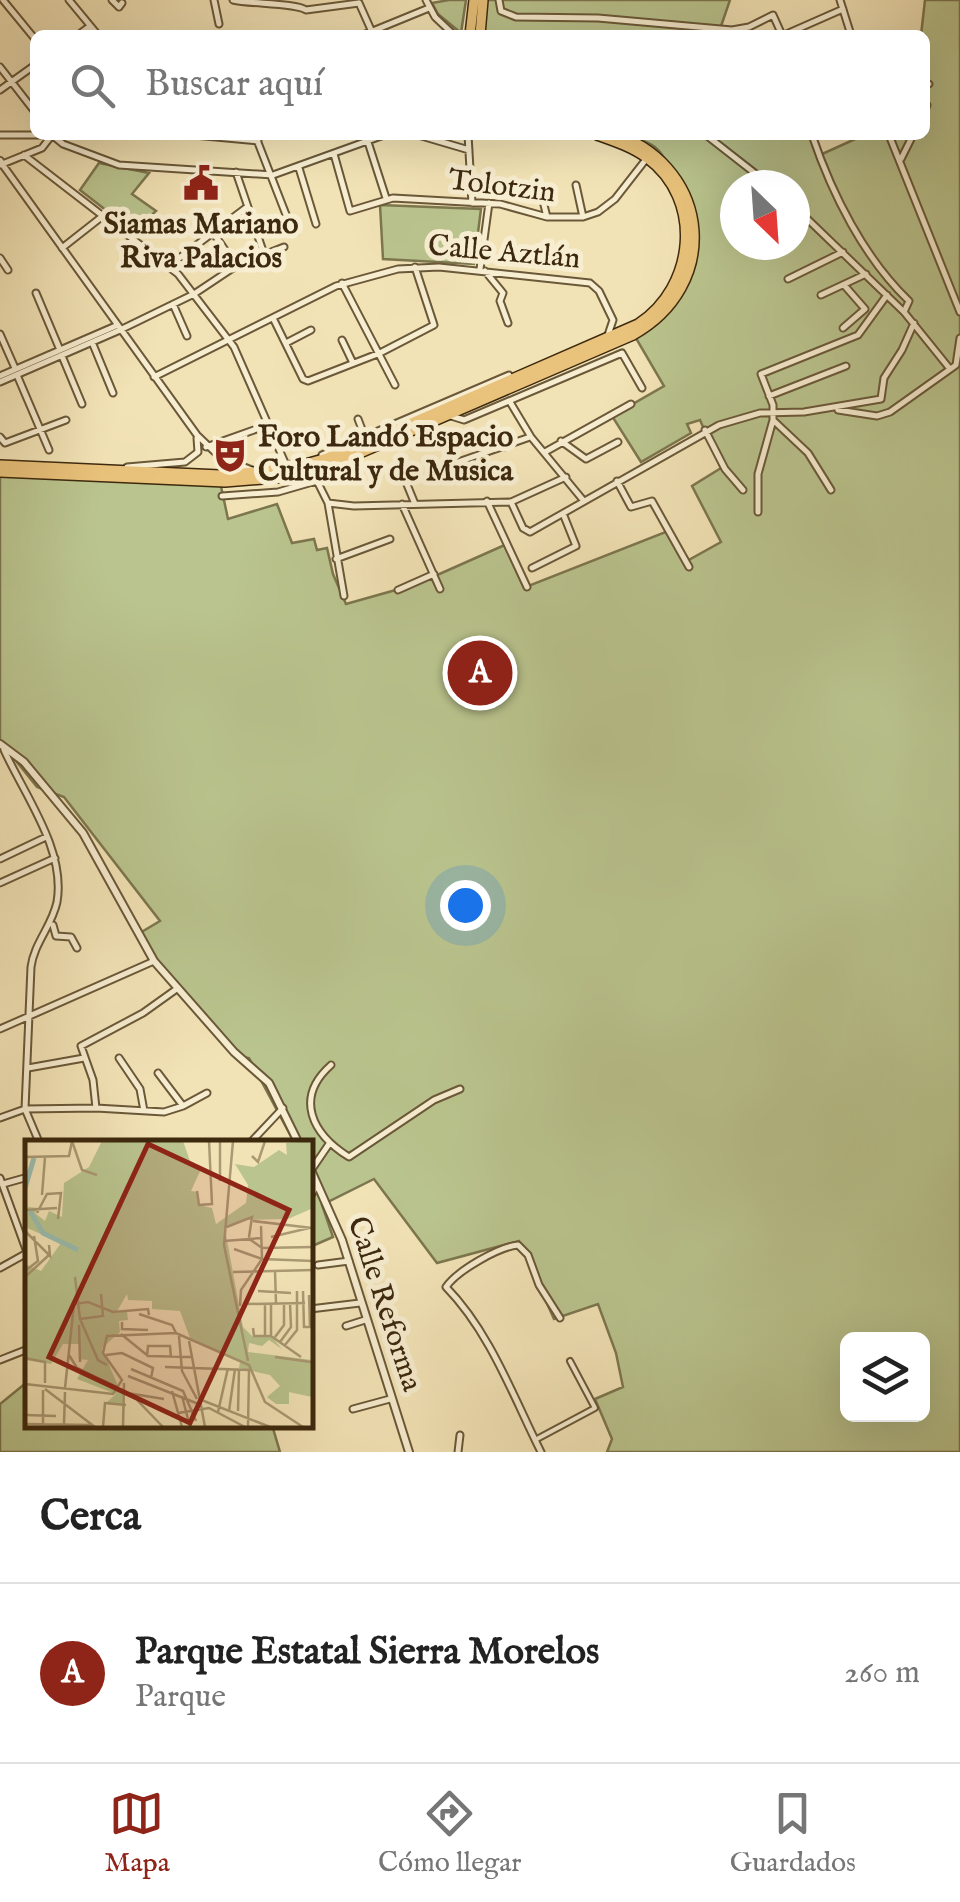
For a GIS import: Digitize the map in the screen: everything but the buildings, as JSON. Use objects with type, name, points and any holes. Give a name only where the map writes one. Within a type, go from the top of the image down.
[{"type":"highway","points":[[471,30],[474,0]]},
{"type":"highway","points":[[481,30],[484,0]]},
{"type":"highway","points":[[0,468],[220,475],[264,473],[315,462],[632,326],[649,316],[668,295],[682,267],[686,245],[678,200],[664,174],[647,158],[608,140]]},
{"type":"highway","points":[[0,468],[225,482],[314,476],[643,330],[673,303],[688,275],[694,238],[680,182],[648,148],[630,140]]},
{"type":"street","points":[[69,0],[94,30]]},
{"type":"street","points":[[214,0],[219,24]]},
{"type":"street","points":[[233,0],[261,6],[299,6],[305,10],[359,2],[371,30]]},
{"type":"street","points":[[426,0],[449,30]]},
{"type":"street","points":[[499,0],[502,11],[516,16],[598,18],[721,30]]},
{"type":"street","points":[[840,0],[850,30]]},
{"type":"street","points":[[5,1],[30,33]]},
{"type":"street","points":[[377,30],[429,8]]},
{"type":"street","points":[[795,30],[843,9]]},
{"type":"street","points":[[746,30],[775,17],[781,30]]},
{"type":"street","points":[[85,30],[90,26]]},
{"type":"street","points":[[0,68],[30,105]]},
{"type":"street","points":[[0,90],[30,69]]},
{"type":"street","points":[[0,135],[30,135]]},
{"type":"street","points":[[49,140],[46,145],[1,163],[196,436],[230,464],[264,473]]},
{"type":"street","points":[[58,140],[118,165],[273,175],[373,140]]},
{"type":"street","points":[[257,140],[296,232]]},
{"type":"street","points":[[435,140],[470,150]]},
{"type":"street","points":[[469,140],[472,203]]},
{"type":"street","points":[[712,140],[751,170]]},
{"type":"street","points":[[814,140],[858,236],[889,280],[910,301],[904,312]]},
{"type":"street","points":[[891,140],[960,312]]},
{"type":"street","points":[[900,162],[910,140]]},
{"type":"street","points":[[334,154],[350,211],[386,198],[368,142]]},
{"type":"street","points":[[24,155],[170,265],[230,341],[286,465],[366,440],[358,419]]},
{"type":"street","name":"Tolotzin","points":[[386,198],[489,203],[547,217],[583,217],[616,199],[647,158]]},
{"type":"street","points":[[298,168],[316,224]]},
{"type":"street","points":[[236,172],[264,254]]},
{"type":"street","points":[[576,185],[583,217]]},
{"type":"street","points":[[540,190],[547,217]]},
{"type":"street","points":[[489,203],[483,271],[503,292],[500,299],[508,322]]},
{"type":"street","points":[[170,265],[247,207]]},
{"type":"street","points":[[62,248],[104,215]]},
{"type":"street","points":[[810,221],[904,312],[950,369]]},
{"type":"street","points":[[212,232],[236,266]]},
{"type":"street","points":[[0,379],[173,304],[236,266],[284,248]]},
{"type":"street","points":[[788,280],[842,252]]},
{"type":"street","points":[[0,258],[8,270]]},
{"type":"street","points":[[274,320],[306,382],[354,364],[434,325],[415,267]]},
{"type":"street","name":"Calle Aztlán","points":[[154,377],[342,283],[415,267],[593,284],[613,320]]},
{"type":"street","points":[[821,295],[866,274]]},
{"type":"street","points":[[342,283],[395,384]]},
{"type":"street","points":[[844,284],[865,310],[844,328]]},
{"type":"street","points":[[36,294],[82,404]]},
{"type":"street","points":[[758,512],[758,474],[773,416],[763,372],[858,335],[887,295]]},
{"type":"street","points":[[173,304],[187,336]]},
{"type":"street","points":[[606,338],[613,320],[632,326]]},
{"type":"street","points":[[511,502],[523,528],[533,531],[705,430],[745,416],[773,416],[880,399],[884,378],[914,323]]},
{"type":"street","points":[[61,353],[121,327]]},
{"type":"street","points":[[286,344],[311,330]]},
{"type":"street","points":[[0,334],[49,450]]},
{"type":"street","points":[[828,409],[883,415],[950,369],[956,363],[960,338]]},
{"type":"street","points":[[342,340],[354,364]]},
{"type":"street","points":[[92,342],[114,393]]},
{"type":"street","points":[[450,414],[464,420],[622,352],[642,388]]},
{"type":"street","points":[[769,396],[846,366]]},
{"type":"street","points":[[542,375],[555,382]]},
{"type":"street","points":[[510,401],[531,437],[583,500]]},
{"type":"street","points":[[545,452],[631,404]]},
{"type":"street","points":[[773,416],[808,453],[832,490]]},
{"type":"street","points":[[0,437],[7,442],[66,420]]},
{"type":"street","points":[[206,446],[268,425]]},
{"type":"street","points":[[705,430],[725,469],[743,490]]},
{"type":"street","points":[[486,434],[505,448]]},
{"type":"street","points":[[111,470],[188,461],[198,452],[196,436]]},
{"type":"street","points":[[438,469],[531,437]]},
{"type":"street","points":[[561,441],[586,459],[618,442]]},
{"type":"street","points":[[399,465],[416,504]]},
{"type":"street","points":[[222,496],[278,492],[314,476],[328,502],[344,596]]},
{"type":"street","points":[[328,502],[354,506],[511,502],[566,477]]},
{"type":"street","points":[[617,482],[631,507],[652,502],[689,567]]},
{"type":"street","points":[[487,501],[527,588]]},
{"type":"street","points":[[402,504],[440,589]]},
{"type":"street","points":[[532,568],[576,546],[564,515]]},
{"type":"street","points":[[336,559],[390,539]]},
{"type":"street","points":[[398,590],[434,574]]},
{"type":"street","points":[[2,747],[46,836],[59,872],[57,901],[32,959],[24,1109],[38,1140]]},
{"type":"street","points":[[2,747],[24,762],[83,833],[154,961],[234,1052],[269,1083],[297,1140]]},
{"type":"street","points":[[0,859],[46,836]]},
{"type":"street","points":[[0,883],[55,858]]},
{"type":"street","points":[[53,925],[56,936],[71,938],[77,948]]},
{"type":"street","points":[[0,1028],[154,961]]},
{"type":"street","points":[[96,1108],[93,1080],[82,1044],[143,1013],[179,987]]},
{"type":"street","points":[[26,1068],[84,1058]]},
{"type":"street","points":[[119,1058],[140,1089],[144,1111]]},
{"type":"street","points":[[331,1065],[318,1077],[310,1100],[312,1115],[329,1144],[352,1156],[429,1103],[460,1090]]},
{"type":"street","points":[[158,1073],[183,1106]]},
{"type":"street","points":[[0,1118],[24,1109],[164,1112],[206,1092]]},
{"type":"street","points":[[253,1140],[282,1108]]},
{"type":"street","points":[[312,1167],[329,1144]]},
{"type":"street","name":"Calle Reforma","points":[[312,1174],[349,1261],[409,1452]]},
{"type":"street","points":[[1,1183],[25,1236]]},
{"type":"street","points":[[312,1194],[318,1185]]},
{"type":"street","points":[[541,1452],[489,1348],[466,1309],[446,1287],[468,1268],[502,1248],[518,1245],[528,1255],[539,1285],[560,1318]]},
{"type":"street","points":[[0,1268],[25,1255]]},
{"type":"street","points":[[318,1265],[349,1261]]},
{"type":"street","points":[[312,1309],[360,1303]]},
{"type":"street","points":[[346,1326],[366,1320]]},
{"type":"street","points":[[0,1360],[25,1349]]},
{"type":"street","points":[[535,1440],[594,1408],[570,1361]]},
{"type":"street","points":[[353,1409],[390,1399]]},
{"type":"street","points":[[458,1452],[460,1435]]},
{"type":"green space","points":[[466,0],[461,30],[438,14],[432,3]]},
{"type":"green space","points":[[476,0],[730,0],[720,30],[477,30]]},
{"type":"green space","points":[[925,0],[960,0],[960,1452],[607,1452],[612,1439],[595,1399],[623,1387],[616,1353],[598,1304],[554,1319],[519,1241],[437,1263],[374,1179],[322,1205],[333,1237],[312,1246],[312,1140],[293,1140],[249,1058],[238,1056],[158,962],[140,933],[160,921],[64,797],[37,787],[0,741],[0,468],[219,477],[228,519],[277,504],[292,543],[314,539],[317,550],[327,548],[346,604],[417,584],[507,544],[526,587],[668,531],[685,562],[721,542],[692,486],[721,468],[700,420],[687,424],[691,433],[641,462],[612,416],[664,386],[630,328],[665,298],[686,260],[691,240],[685,197],[660,152],[641,140],[814,140],[820,155],[853,140],[930,140],[930,30],[922,30]]},
{"type":"green space","points":[[99,163],[149,173],[132,194],[156,211],[134,232],[80,190]]},
{"type":"green space","points":[[380,205],[481,209],[474,264],[383,259]]},
{"type":"green space","points":[[25,1384],[25,1427],[273,1427],[280,1452],[0,1452],[0,1404]]},
{"type":"place","name":"Siamas Mariano Riva Palacios","points":[[201,183]]},
{"type":"place","name":"Foro Landó Espacio Cultural y de Musica","points":[[230,455]]},
{"type":"place","name":"Parque Estatal Sierra Morelos","points":[[480,673]]}]
